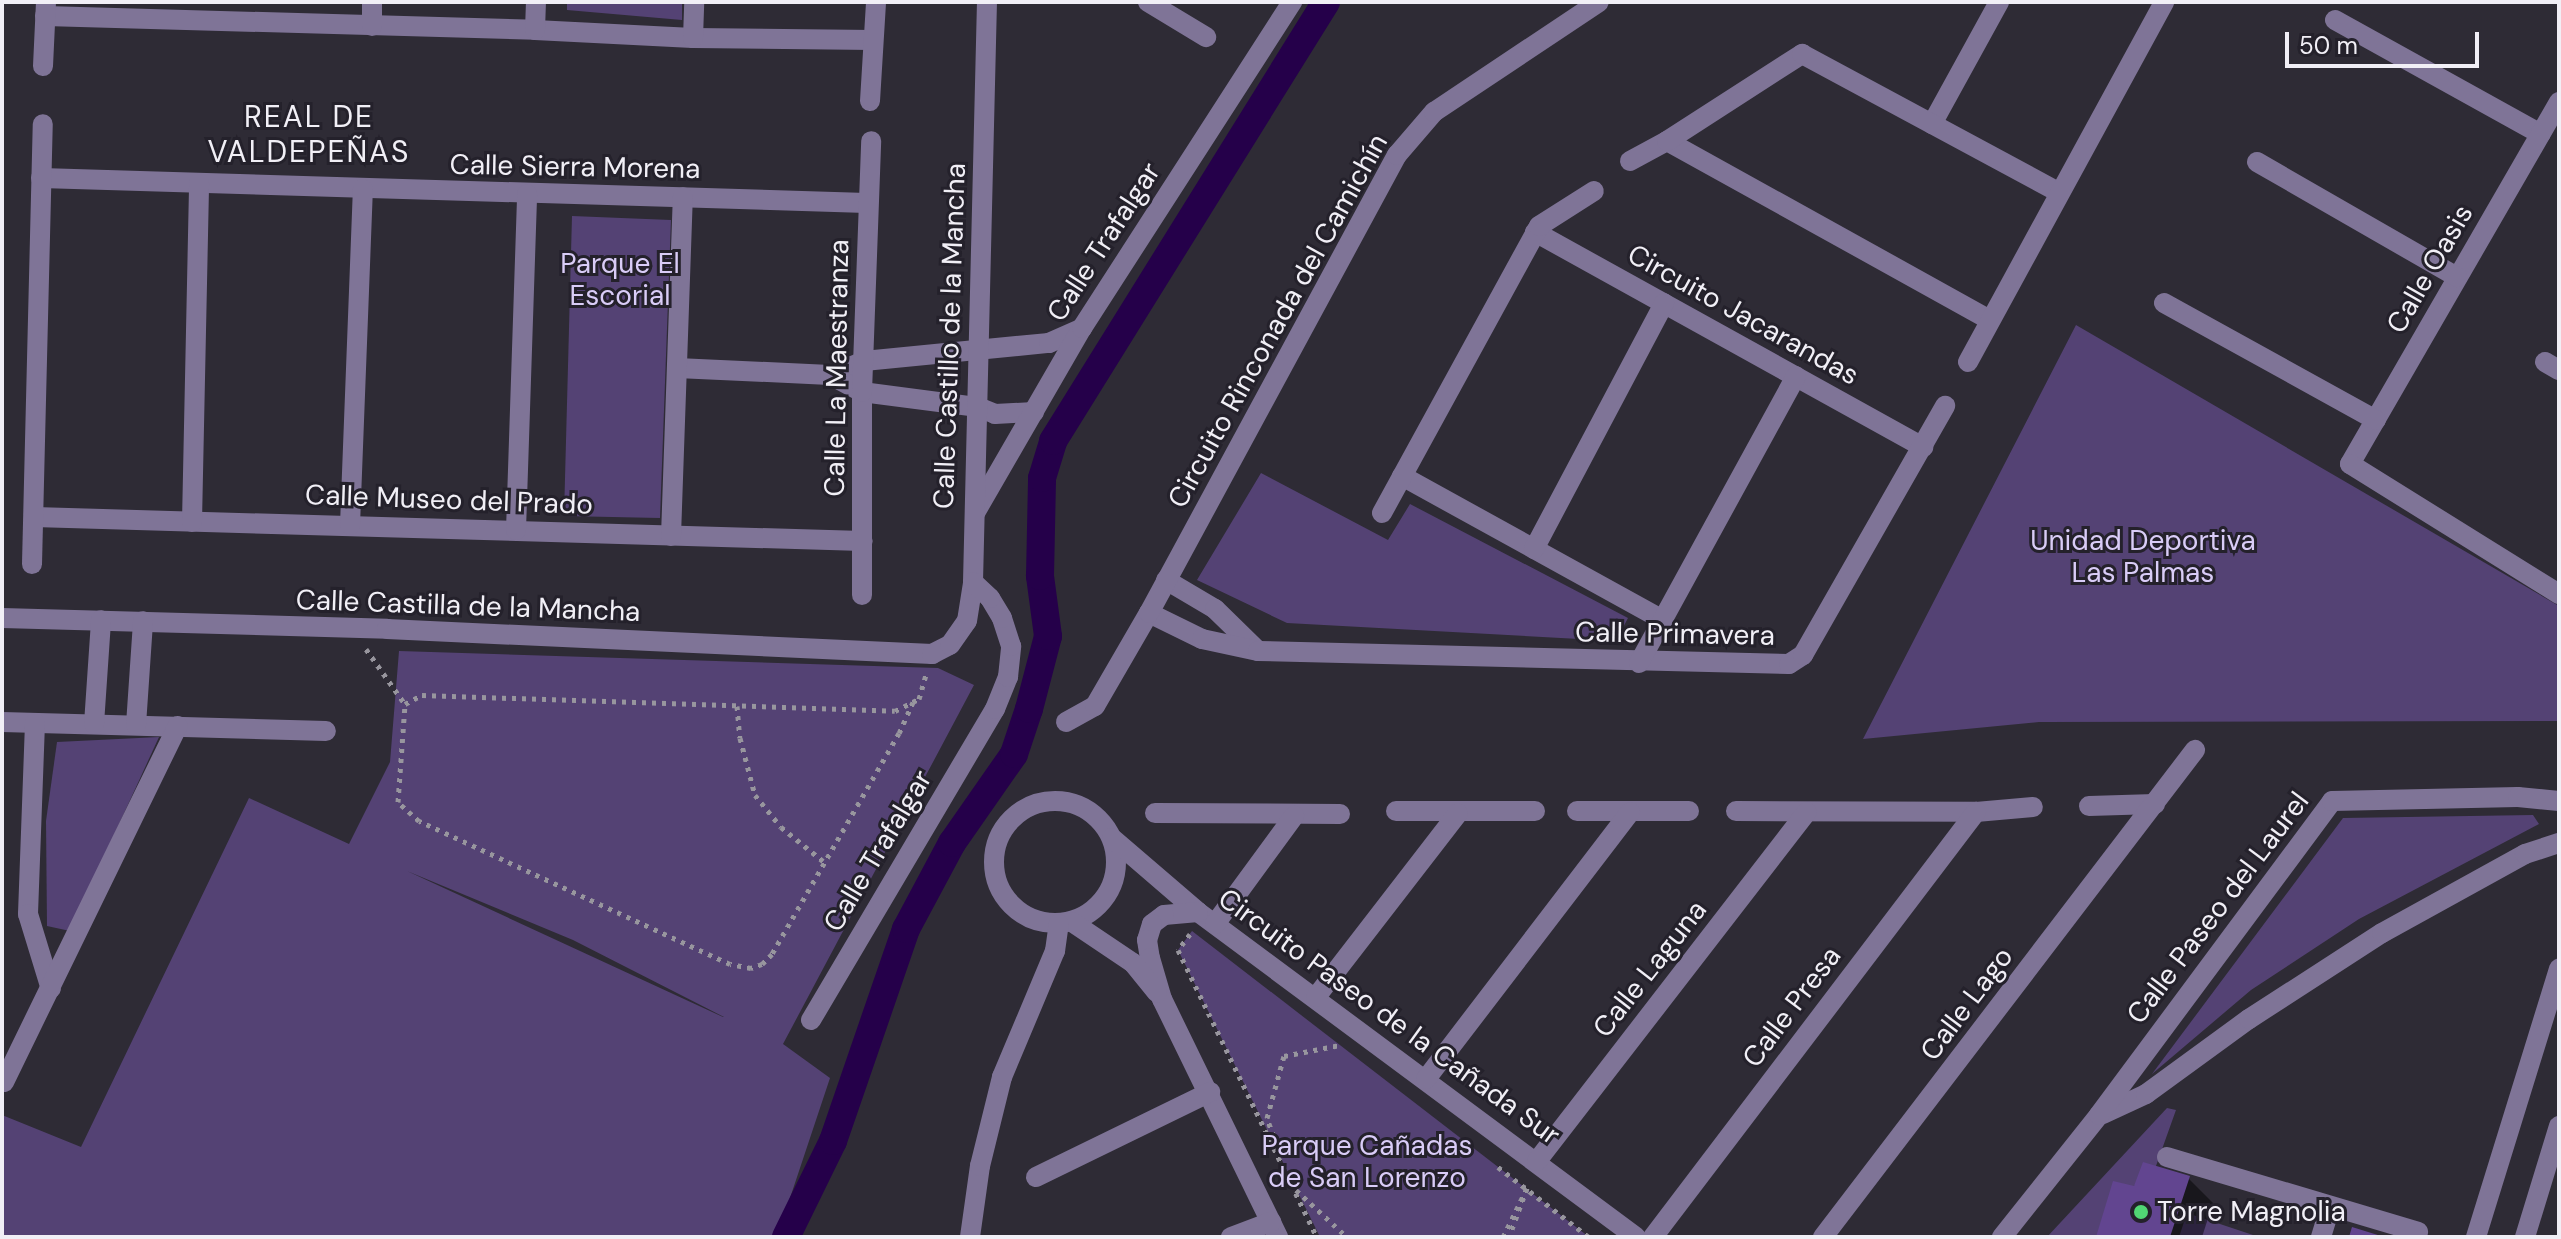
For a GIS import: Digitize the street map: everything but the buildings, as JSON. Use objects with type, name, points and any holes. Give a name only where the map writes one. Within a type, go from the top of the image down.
[{"type":"street","points":[[372,2],[372,26]]},
{"type":"street","points":[[535,30],[536,2]]},
{"type":"street","points":[[693,38],[694,2]]},
{"type":"street","points":[[870,101],[876,2]]},
{"type":"street","name":"Calle Castillo de la Mancha","points":[[932,654],[950,645],[967,621],[973,582],[987,2]]},
{"type":"street","name":"Calle Trafalgar","points":[[973,517],[1082,328],[1292,2]]},
{"type":"street","points":[[1932,124],[1999,2]]},
{"type":"street","points":[[1968,362],[2164,2]]},
{"type":"street","points":[[1157,4],[1206,37]]},
{"type":"street","name":"Circuito Rinconada del Camichín","points":[[1066,722],[1095,706],[1149,613],[1397,155],[1434,112],[1592,4]]},
{"type":"street","points":[[43,66],[45,9],[209,11],[372,26],[693,38],[873,40]]},
{"type":"street","points":[[2335,20],[2541,134]]},
{"type":"street","points":[[1630,161],[1667,141],[1802,54],[2058,192]]},
{"type":"street","name":"Calle Oasis","points":[[2559,102],[2350,464],[2559,594]]},
{"type":"street","points":[[32,564],[43,124]]},
{"type":"street","name":"Calle La Maestranza","points":[[862,595],[862,392],[871,141]]},
{"type":"street","points":[[1667,141],[1990,320]]},
{"type":"street","points":[[2257,162],[2457,277]]},
{"type":"street","name":"Calle Sierra Morena","points":[[41,178],[867,203]]},
{"type":"street","points":[[192,522],[199,183]]},
{"type":"street","points":[[350,525],[363,189]]},
{"type":"street","points":[[1382,513],[1535,232],[1539,226],[1594,191]]},
{"type":"street","points":[[516,530],[527,194]]},
{"type":"street","points":[[671,536],[683,197]]},
{"type":"street","name":"Circuito Jacarandas","points":[[1535,232],[1923,447]]},
{"type":"street","points":[[1534,549],[1664,303]]},
{"type":"street","points":[[2164,303],[2376,420]]},
{"type":"street","points":[[677,368],[830,375],[864,361],[1049,343],[1082,328]]},
{"type":"street","points":[[830,375],[862,392],[978,407],[995,414],[1034,412]]},
{"type":"street","points":[[1639,663],[1796,376]]},
{"type":"street","name":"Calle Primavera","points":[[1149,613],[1202,639],[1258,651],[1639,663],[1789,664],[1803,655],[1945,406]]},
{"type":"street","points":[[1402,476],[1663,620]]},
{"type":"street","name":"Calle Museo del Prado","points":[[34,517],[863,541]]},
{"type":"street","points":[[1166,580],[1215,609],[1258,651]]},
{"type":"street","name":"Calle Trafalgar","points":[[811,1020],[995,709],[1008,677],[1011,646],[1002,618],[990,598],[973,582]]},
{"type":"street","name":"Calle Castilla de la Mancha","points":[[2,618],[351,628],[932,654]]},
{"type":"street","points":[[94,724],[101,620]]},
{"type":"street","points":[[136,725],[143,621]]},
{"type":"street","points":[[2,722],[326,731]]},
{"type":"street","points":[[35,723],[28,914],[51,989]]},
{"type":"street","points":[[4,1082],[178,726]]},
{"type":"street","name":"Calle Lago","points":[[1823,1237],[2195,750]]},
{"type":"street","name":"Calle Paseo del Laurel","points":[[2002,1237],[2099,1115],[2332,801],[2518,797],[2559,801]]},
{"type":"street","points":[[1057,800],[1079,805],[1097,817],[1112,838],[1117,863],[1111,889],[1095,910],[1066,923],[1037,922],[1017,912],[1002,896],[994,875],[993,853],[1001,831],[1015,815],[1035,803],[1057,800]]},
{"type":"street","points":[[2089,806],[2155,804]]},
{"type":"street","points":[[1736,811],[1976,812],[2033,807]]},
{"type":"street","points":[[1396,811],[1535,811]]},
{"type":"street","points":[[1577,811],[1689,811]]},
{"type":"street","points":[[1426,1079],[1630,812]]},
{"type":"street","name":"Calle Laguna","points":[[1537,1161],[1807,812]]},
{"type":"street","name":"Calle Presa","points":[[1653,1237],[1976,812]]},
{"type":"street","points":[[1155,813],[1340,814]]},
{"type":"street","points":[[1316,997],[1458,813]]},
{"type":"street","points":[[1162,999],[1147,940],[1152,924],[1164,915],[1206,926],[1294,816]]},
{"type":"street","name":"Circuito Paseo de la Cañada Sur","points":[[1112,838],[1206,926],[1316,997],[1636,1237]]},
{"type":"street","name":"Calle Paseo del Laurel","points":[[2099,1115],[2146,1094],[2249,1019],[2382,933],[2525,854],[2559,843]]},
{"type":"street","points":[[1066,923],[1133,963],[1162,999],[1210,1092],[1274,1230],[1231,1237]]},
{"type":"street","points":[[970,1237],[980,1166],[1002,1077],[1066,923]]},
{"type":"street","points":[[2476,1237],[2551,1021],[2559,969]]},
{"type":"street","points":[[1036,1177],[1210,1092]]},
{"type":"street","points":[[2525,1237],[2559,1126]]},
{"type":"street","points":[[2167,1157],[2418,1232]]},
{"type":"street","points":[[2321,1237],[2330,1207]]},
{"type":"path","points":[[351,628],[405,704],[397,793],[402,808],[409,815],[730,964],[751,968],[762,964],[772,954],[899,733],[913,702]]},
{"type":"path","points":[[405,704],[422,695],[895,711],[919,699],[932,654]]},
{"type":"path","points":[[737,706],[740,738],[752,771],[755,795],[781,827],[823,861]]},
{"type":"path","points":[[1206,926],[1192,931],[1178,950],[1317,1237]]},
{"type":"path","points":[[1329,1035],[1349,1052]]},
{"type":"path","points":[[1341,1045],[1284,1056],[1267,1118],[1293,1187],[1347,1237]]},
{"type":"path","points":[[1489,1159],[1589,1237]]},
{"type":"path","points":[[1503,1237],[1527,1188]]},
{"type":"path","points":[[1509,1237],[1527,1188]]},
{"type":"green space","points":[[567,2],[682,2],[682,20],[567,10]]},
{"type":"green space","name":"Parque El Escorial","points":[[572,216],[671,220],[660,518],[564,516]]},
{"type":"green space","name":"Unidad Deportiva Las Palmas","points":[[2076,325],[2559,606],[2559,721],[2039,722],[1863,739]]},
{"type":"green space","points":[[1261,473],[1388,540],[1410,504],[1628,618],[1616,641],[1287,623],[1197,580]]},
{"type":"green space","points":[[399,651],[938,668],[974,685],[783,1044],[830,1078],[777,1237],[2,1237],[2,1115],[81,1147],[249,798],[349,844],[390,762]],"holes":[[[407,871],[573,940],[724,1017]]]},
{"type":"green space","points":[[159,737],[70,931],[47,926],[46,821],[57,742]]},
{"type":"green space","points":[[2533,815],[2539,824],[2359,919],[2251,990],[2152,1074],[2343,818]]},
{"type":"green space","name":"Parque Cañadas de San Lorenzo","points":[[1192,931],[1589,1237],[1320,1237],[1178,950]]},
{"type":"green space","points":[[2167,1108],[2176,1110],[2156,1166],[2134,1186],[2096,1237],[2047,1237]]},
{"type":"green space","points":[[2187,1213],[2259,1237],[2179,1237]]},
{"type":"waterway","points":[[786,1237],[833,1141],[906,929],[952,843],[1014,754],[1048,636],[1040,576],[1042,478],[1053,441],[1326,2]]},
{"type":"place","name":"Torre Magnolia","points":[[2141,1212]]},
{"type":"district","name":"REAL DE VALDEPEÑAS","points":[[309,134]]}]
